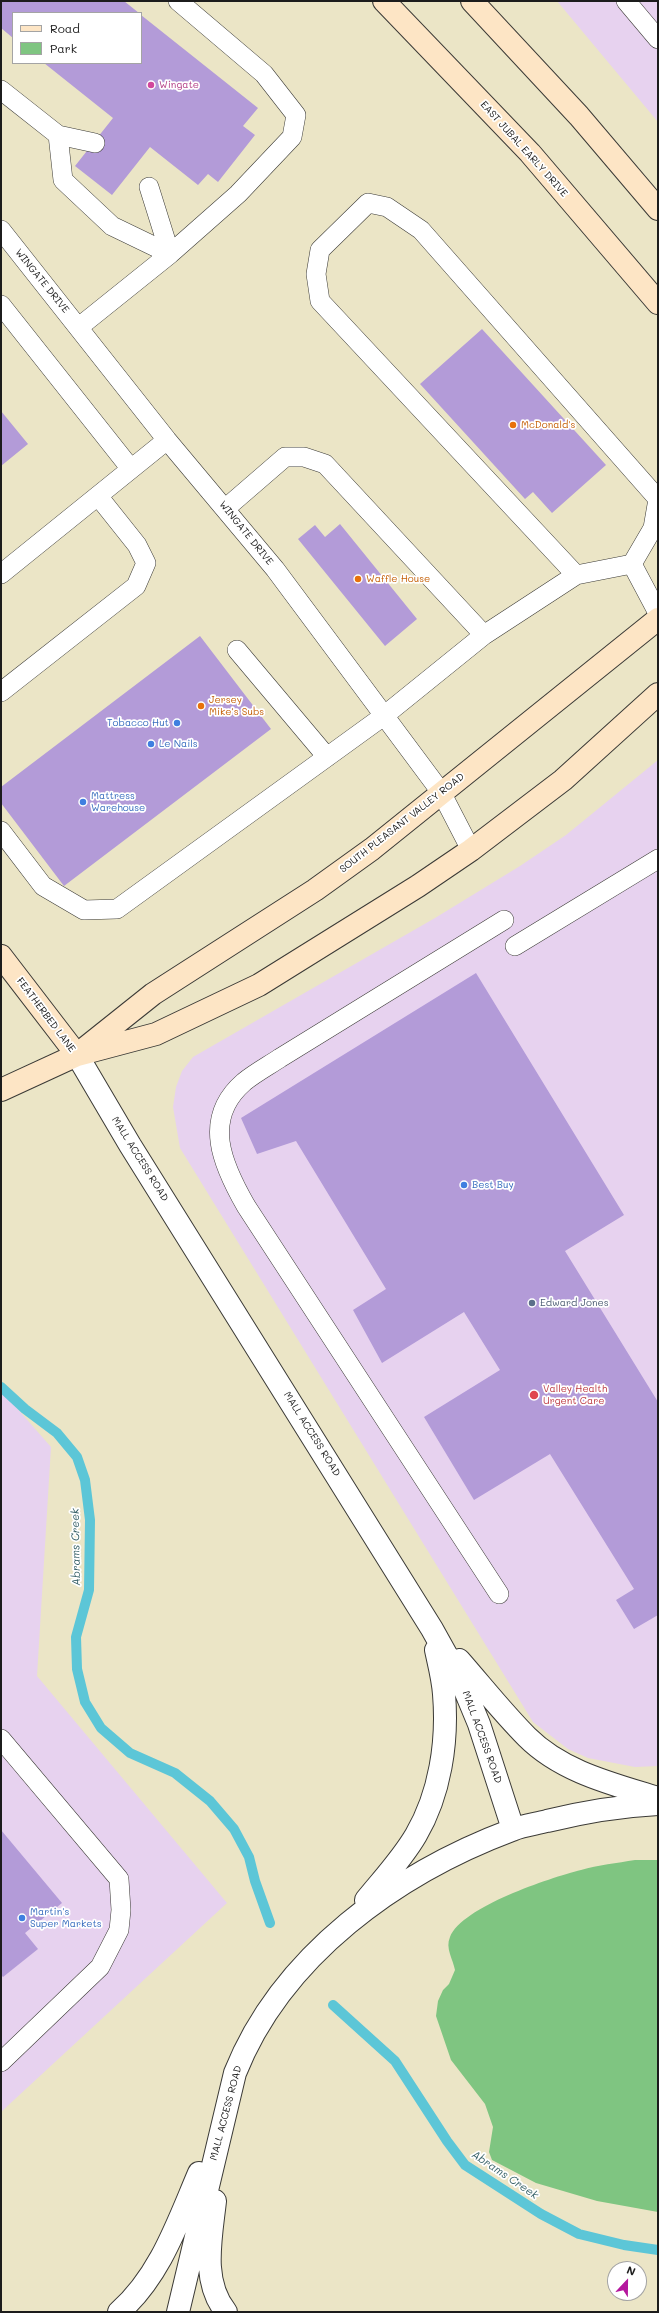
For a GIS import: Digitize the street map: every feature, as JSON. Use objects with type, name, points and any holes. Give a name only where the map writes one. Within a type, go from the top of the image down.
[{"type":"main road","name":"EAST JUBAL EARLY DRIVE","points":[[384,1],[530,153],[658,303]]},
{"type":"main road","points":[[472,1],[579,116],[658,209]]},
{"type":"main road","name":"SOUTH PLEASANT VALLEY ROAD","points":[[77,1055],[153,994],[315,890],[372,849],[658,619]]},
{"type":"main road","name":"SOUTH PLEASANT VALLEY ROAD","points":[[1,1090],[77,1055],[156,1034],[259,985],[418,886],[471,850],[563,780],[658,694]]},
{"type":"main road","name":"FEATHERBED LANE","points":[[1,956],[77,1055]]},
{"type":"street","name":"MALL ACCESS ROAD","points":[[77,1055],[130,1145],[432,1629],[462,1683],[479,1724],[513,1829]]},
{"type":"street","points":[[432,1629],[527,1738],[550,1756],[602,1781],[658,1798]]},
{"type":"street","points":[[344,1927],[396,1863],[415,1836],[433,1794],[441,1763],[444,1700],[432,1629]]},
{"type":"street","name":"MALL ACCESS ROAD","points":[[178,2312],[235,2073],[244,2051],[260,2020],[304,1965],[344,1927],[388,1893],[430,1868],[513,1829],[622,1806],[658,1804]]},
{"type":"street","points":[[119,2312],[135,2298],[164,2254],[222,2123]]},
{"type":"street","points":[[222,2123],[210,2252],[210,2270],[213,2287],[218,2302],[226,2312]]},
{"type":"lane","points":[[79,327],[170,254],[238,194],[292,137],[296,115],[264,74],[178,1]]},
{"type":"lane","points":[[626,1],[658,39]]},
{"type":"lane","points":[[1,90],[58,135],[95,143]]},
{"type":"lane","points":[[58,135],[62,180],[112,226],[170,254]]},
{"type":"lane","points":[[149,187],[170,254]]},
{"type":"lane","points":[[1,831],[43,886],[84,910],[117,909],[385,715],[484,635],[576,575],[632,564],[653,528],[658,499],[421,230],[387,208],[368,203],[320,250],[316,274],[320,301],[576,575]]},
{"type":"lane","name":"WINGATE DRIVE","points":[[3,236],[79,327],[167,440],[226,508],[385,715],[441,792],[471,850]]},
{"type":"lane","points":[[1,305],[132,469]]},
{"type":"lane","points":[[1,574],[167,440]]},
{"type":"lane","points":[[226,508],[285,457],[304,457],[325,464],[484,635]]},
{"type":"lane","points":[[1,692],[136,586],[146,563],[137,545],[98,496]]},
{"type":"lane","points":[[632,564],[658,613]]},
{"type":"lane","points":[[237,650],[327,757]]},
{"type":"lane","points":[[515,946],[658,859]]},
{"type":"lane","points":[[499,1594],[246,1206],[228,1174],[221,1150],[219,1129],[222,1112],[243,1082],[504,920]]},
{"type":"lane","points":[[1,1739],[119,1879],[121,1910],[119,1930],[100,1967],[1,2062]]},
{"type":"shaded area","points":[[557,1],[658,1],[658,122]]},
{"type":"shaded area","points":[[658,760],[658,1766],[635,1767],[588,1758],[568,1749],[533,1722],[180,1148],[173,1107],[176,1087],[182,1071],[193,1057],[435,918],[520,866],[566,835]]},
{"type":"shaded area","points":[[1,1390],[51,1447],[37,1676],[227,1903],[1,2112]]},
{"type":"green space","points":[[635,1860],[658,1860],[658,2212],[597,2201],[536,2183],[492,2160],[489,2152],[493,2127],[485,2104],[451,2060],[436,2016],[438,2001],[443,1990],[449,1984],[455,1970],[448,1945],[450,1937],[458,1926],[471,1915],[508,1895],[549,1880],[594,1867]]},
{"type":"building","points":[[1,1],[124,1],[138,12],[12,12],[12,37],[1,28]]},
{"type":"building","name":"Wingate","points":[[142,16],[258,108],[243,126],[255,135],[218,182],[208,174],[198,185],[150,147],[112,195],[75,166],[113,118],[45,64],[142,64]]},
{"type":"building","name":"McDonald's","points":[[482,329],[606,465],[552,513],[533,492],[525,499],[420,384]]},
{"type":"building","points":[[1,411],[28,444],[1,466]]},
{"type":"building","name":"Waffle House","points":[[340,524],[417,619],[385,646],[298,539],[315,525],[325,537]]},
{"type":"building","points":[[200,636],[271,729],[64,886],[1,803],[1,787]]},
{"type":"building","name":"Best Buy","points":[[476,973],[624,1215],[565,1251],[658,1402],[658,1615],[634,1629],[616,1600],[634,1589],[550,1454],[474,1500],[424,1417],[500,1370],[464,1312],[382,1363],[353,1310],[386,1289],[296,1141],[257,1154],[241,1118]]},
{"type":"building","name":"Martin's Super Markets","points":[[1,1830],[62,1903],[25,1933],[38,1949],[3,1977],[1,1975]]},
{"type":"waterway","name":"Abrams Creek","points":[[1,1387],[25,1409],[57,1433],[77,1457],[85,1480],[90,1520],[89,1590],[76,1637],[77,1669],[85,1702],[101,1728],[130,1753],[175,1773],[210,1801],[234,1829],[249,1857],[255,1881],[270,1923]]},
{"type":"waterway","name":"Abrams Creek","points":[[333,2005],[395,2061],[447,2141],[465,2165],[541,2214],[579,2234],[624,2245],[658,2250]]},
{"type":"place","name":"Wingate","points":[[151,85]]},
{"type":"place","name":"McDonald's","points":[[513,425]]},
{"type":"place","name":"Waffle House","points":[[358,579]]},
{"type":"place","name":"Jersey Mike's Subs","points":[[201,706]]},
{"type":"place","name":"Tobacco Hut","points":[[177,723]]},
{"type":"place","name":"Le Nails","points":[[151,744]]},
{"type":"place","name":"Mattress Warehouse","points":[[83,802]]},
{"type":"place","name":"Best Buy","points":[[464,1185]]},
{"type":"place","name":"Edward Jones","points":[[532,1303]]},
{"type":"place","name":"Valley Health Urgent Care","points":[[534,1395]]},
{"type":"place","name":"Martin's Super Markets","points":[[22,1918]]}]
